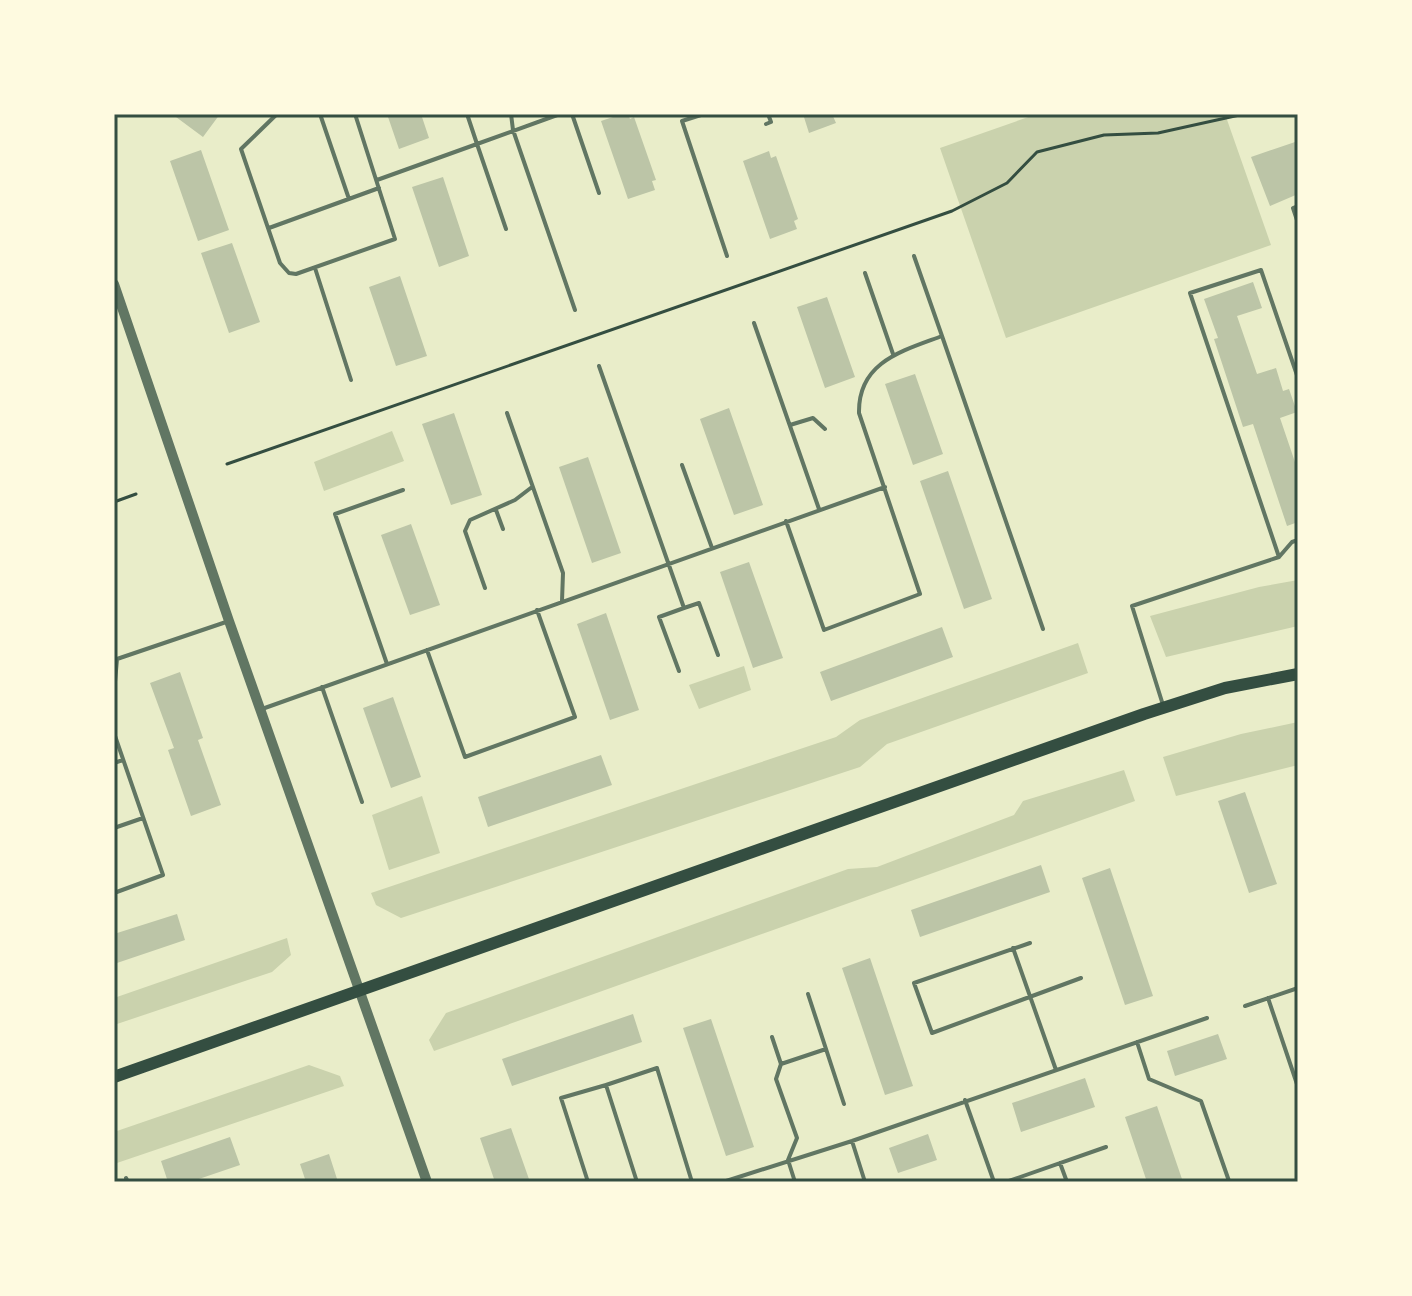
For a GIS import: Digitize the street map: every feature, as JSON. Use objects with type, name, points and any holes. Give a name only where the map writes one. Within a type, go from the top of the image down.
[{"type":"main road","points":[[114,1077],[1163,707],[1225,688],[1298,674]]},
{"type":"street","points":[[114,284],[427,1182]]},
{"type":"lane","points":[[277,114],[241,149],[283,268],[296,274],[395,239],[355,114]]},
{"type":"lane","points":[[320,114],[349,199]]},
{"type":"lane","points":[[467,114],[506,229]]},
{"type":"lane","points":[[511,114],[513,130],[575,310]]},
{"type":"lane","points":[[377,180],[560,114]]},
{"type":"lane","points":[[572,114],[599,193]]},
{"type":"lane","points":[[680,114],[727,256]]},
{"type":"lane","points":[[682,121],[704,114]]},
{"type":"lane","points":[[766,124],[771,122],[768,114]]},
{"type":"lane","points":[[268,228],[379,188]]},
{"type":"lane","points":[[1298,206],[1293,208],[1298,223]]},
{"type":"lane","points":[[914,256],[1043,629]]},
{"type":"lane","points":[[315,268],[351,380]]},
{"type":"lane","points":[[1279,557],[1190,293],[1261,270],[1298,378]]},
{"type":"lane","points":[[865,273],[893,354]]},
{"type":"lane","points":[[754,323],[819,509]]},
{"type":"lane","points":[[786,521],[824,630],[920,594],[859,413],[859,400],[870,375],[893,354],[942,336]]},
{"type":"lane","points":[[599,366],[684,608]]},
{"type":"lane","points":[[507,413],[563,573],[562,601]]},
{"type":"lane","points":[[790,425],[813,418],[825,429]]},
{"type":"lane","points":[[682,465],[712,548]]},
{"type":"lane","points":[[485,588],[465,531],[470,520],[515,500],[532,487]]},
{"type":"lane","points":[[260,710],[885,487]]},
{"type":"lane","points":[[387,664],[335,514],[403,490]]},
{"type":"lane","points":[[496,510],[503,529]]},
{"type":"lane","points":[[1163,707],[1132,606],[1279,557],[1292,542],[1298,540]]},
{"type":"lane","points":[[679,671],[659,617],[699,603],[718,655]]},
{"type":"lane","points":[[427,650],[465,757],[575,717],[537,610]]},
{"type":"lane","points":[[114,693],[115,659],[229,621]]},
{"type":"lane","points":[[322,687],[362,802]]},
{"type":"lane","points":[[114,733],[163,875],[114,893]]},
{"type":"lane","points":[[114,763],[123,760]]},
{"type":"lane","points":[[114,828],[143,818]]},
{"type":"lane","points":[[1030,943],[914,983],[932,1033],[1081,978]]},
{"type":"lane","points":[[1013,948],[1056,1070]]},
{"type":"lane","points":[[1245,1006],[1298,988]]},
{"type":"lane","points":[[808,994],[844,1104]]},
{"type":"lane","points":[[1268,998],[1298,1087]]},
{"type":"lane","points":[[723,1182],[852,1141],[1207,1018]]},
{"type":"lane","points":[[772,1037],[781,1064],[776,1079],[797,1138],[788,1160],[795,1182]]},
{"type":"lane","points":[[1137,1042],[1149,1079],[1201,1101],[1229,1181]]},
{"type":"lane","points":[[781,1064],[826,1049]]},
{"type":"lane","points":[[588,1182],[561,1098],[657,1068],[692,1182]]},
{"type":"lane","points":[[606,1085],[637,1182]]},
{"type":"lane","points":[[965,1100],[994,1182]]},
{"type":"lane","points":[[852,1141],[865,1182]]},
{"type":"lane","points":[[1006,1182],[1106,1147]]},
{"type":"lane","points":[[1060,1163],[1067,1182]]},
{"type":"path","points":[[227,464],[952,211],[1007,183],[1037,152],[1104,135],[1158,133],[1244,114]]},
{"type":"path","points":[[114,502],[136,494]]},
{"type":"green space","points":[[1037,114],[1225,114],[1271,245],[1006,338],[940,148]]},
{"type":"green space","points":[[392,431],[404,461],[324,491],[314,462]]},
{"type":"green space","points":[[1298,580],[1298,626],[1166,657],[1150,616],[1259,587]]},
{"type":"green space","points":[[1078,643],[1088,673],[887,744],[860,767],[401,918],[376,905],[371,893],[836,737],[860,720]]},
{"type":"green space","points":[[744,666],[751,690],[699,709],[689,685]]},
{"type":"green space","points":[[1298,722],[1298,765],[1176,796],[1163,757],[1241,734]]},
{"type":"green space","points":[[1124,770],[1135,801],[434,1051],[429,1040],[446,1013],[848,869],[877,867],[1014,815],[1023,801]]},
{"type":"green space","points":[[422,796],[440,853],[389,870],[372,815]]},
{"type":"green space","points":[[287,938],[291,955],[272,972],[114,1025],[114,998]]},
{"type":"green space","points":[[309,1065],[340,1076],[344,1086],[114,1164],[114,1132]]},
{"type":"building","points":[[179,114],[220,114],[203,137],[176,117]]},
{"type":"building","points":[[387,114],[421,114],[429,138],[399,149]]},
{"type":"building","points":[[628,114],[630,119],[634,117],[656,180],[652,181],[655,190],[628,199],[601,121]]},
{"type":"building","points":[[803,114],[832,114],[836,123],[809,133]]},
{"type":"building","points":[[1298,141],[1298,194],[1270,206],[1251,157]]},
{"type":"building","points":[[201,150],[229,230],[198,241],[170,161]]},
{"type":"building","points":[[769,151],[771,158],[776,156],[798,219],[794,221],[797,229],[770,239],[743,161]]},
{"type":"building","points":[[443,177],[469,256],[439,267],[412,187]]},
{"type":"building","points":[[232,243],[260,322],[229,333],[201,253]]},
{"type":"building","points":[[400,276],[427,356],[396,366],[369,287]]},
{"type":"building","points":[[1253,282],[1262,308],[1237,316],[1257,374],[1276,368],[1283,391],[1289,389],[1297,412],[1280,418],[1298,471],[1298,522],[1287,526],[1253,424],[1243,427],[1204,299]]},
{"type":"building","points":[[827,297],[855,377],[825,388],[797,307]]},
{"type":"building","points":[[915,374],[943,454],[913,465],[885,384]]},
{"type":"building","points":[[729,408],[763,505],[734,515],[700,419]]},
{"type":"building","points":[[454,413],[482,495],[451,505],[422,424]]},
{"type":"building","points":[[588,457],[621,553],[592,563],[559,467]]},
{"type":"building","points":[[948,471],[992,599],[964,609],[920,481]]},
{"type":"building","points":[[411,524],[440,605],[410,615],[381,535]]},
{"type":"building","points":[[749,562],[783,658],[753,668],[720,572]]},
{"type":"building","points":[[606,613],[639,710],[610,720],[577,624]]},
{"type":"building","points":[[942,627],[953,657],[831,701],[820,672]]},
{"type":"building","points":[[180,672],[203,738],[198,740],[221,805],[191,816],[168,750],[174,748],[150,683]]},
{"type":"building","points":[[393,697],[421,777],[391,788],[363,708]]},
{"type":"building","points":[[601,755],[612,785],[488,827],[478,797]]},
{"type":"building","points":[[1245,792],[1277,884],[1249,893],[1218,801]]},
{"type":"building","points":[[1041,865],[1050,892],[920,937],[911,910]]},
{"type":"building","points":[[1110,868],[1153,996],[1125,1005],[1082,878]]},
{"type":"building","points":[[177,914],[185,940],[114,964],[114,934]]},
{"type":"building","points":[[870,958],[913,1086],[885,1095],[842,968]]},
{"type":"building","points":[[633,1014],[642,1042],[512,1086],[502,1059]]},
{"type":"building","points":[[711,1019],[754,1147],[726,1156],[683,1028]]},
{"type":"building","points":[[1218,1034],[1227,1059],[1175,1076],[1167,1051]]},
{"type":"building","points":[[1085,1078],[1095,1107],[1021,1132],[1012,1103]]},
{"type":"building","points":[[1157,1106],[1183,1182],[1147,1182],[1125,1117]]},
{"type":"building","points":[[511,1128],[530,1182],[495,1182],[480,1138]]},
{"type":"building","points":[[928,1134],[937,1160],[898,1173],[889,1148]]},
{"type":"building","points":[[230,1137],[240,1165],[190,1182],[168,1182],[161,1161]]},
{"type":"building","points":[[329,1154],[338,1182],[306,1182],[300,1164]]}]
